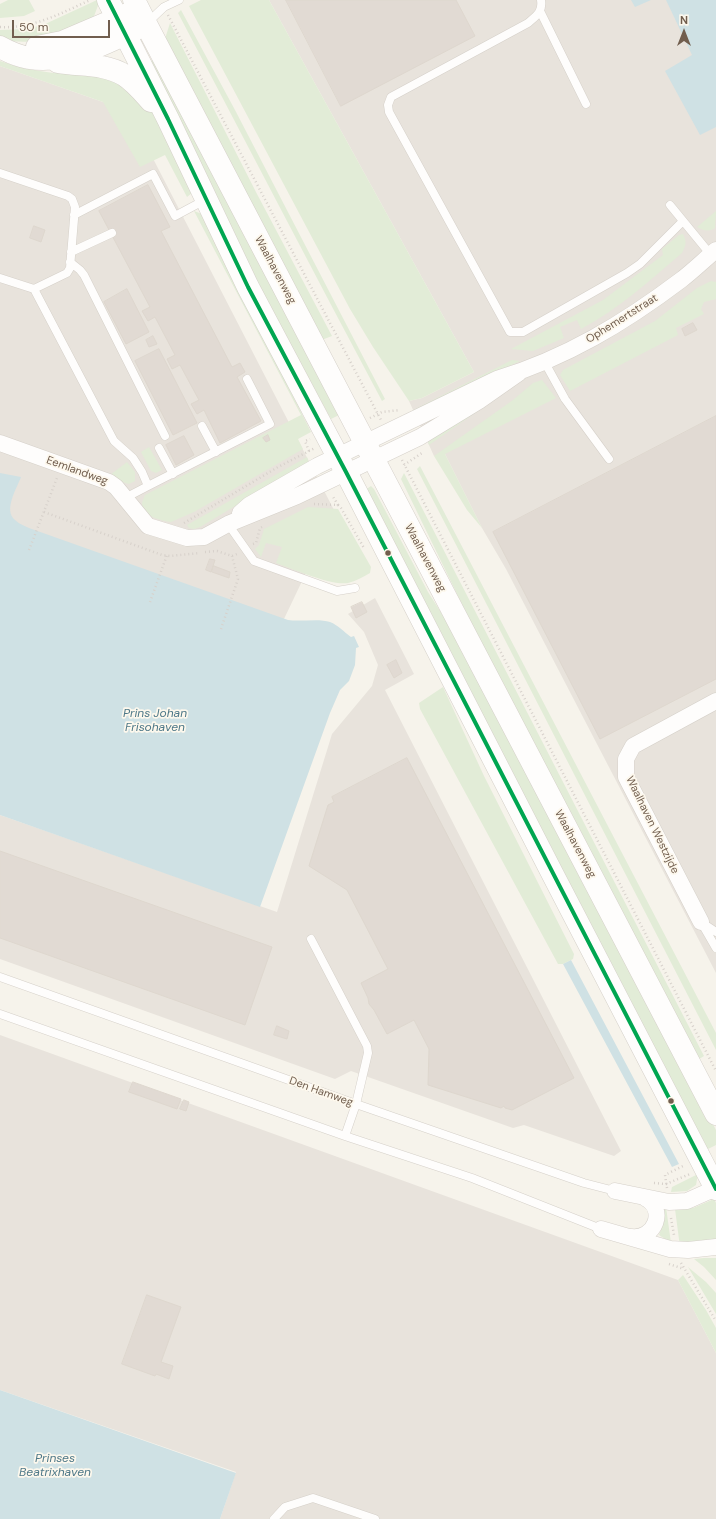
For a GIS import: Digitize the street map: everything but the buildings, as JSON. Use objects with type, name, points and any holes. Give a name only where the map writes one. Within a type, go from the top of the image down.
[{"type":"street","points":[[0,47],[26,48],[48,46],[62,42],[117,17],[143,10]]},
{"type":"street","name":"Waalhavenweg","points":[[143,10],[365,442],[716,1114]]},
{"type":"street","points":[[41,59],[77,53],[117,17]]},
{"type":"street","points":[[117,17],[168,119],[248,287],[338,456],[547,864],[716,1188]]},
{"type":"street","points":[[0,47],[27,58],[108,69],[124,75],[140,89],[168,119]]},
{"type":"street","name":"Ophemertstraat","points":[[365,442],[396,449],[420,437],[480,401],[519,373],[596,337],[616,325],[682,279],[713,252]]},
{"type":"street","name":"Ophemertstraat","points":[[365,442],[497,379],[519,373]]},
{"type":"street","name":"Eemlandweg","points":[[0,443],[109,482],[125,498],[145,523],[155,528],[187,538],[199,538],[204,537],[228,524],[249,505],[317,466],[365,442]]},
{"type":"street","name":"Waalhaven Westzijde","points":[[701,922],[626,777],[626,759],[633,746],[716,701]]},
{"type":"street","name":"Den Hamweg","points":[[615,1191],[669,1202],[687,1201],[716,1188]]},
{"type":"street","points":[[614,1233],[641,1237],[653,1229],[656,1211],[651,1202],[645,1198]]},
{"type":"street","points":[[614,1233],[661,1247],[677,1250],[716,1247]]},
{"type":"lane","points":[[143,10],[164,7],[179,0]]},
{"type":"lane","points":[[542,0],[542,7],[540,11],[528,23],[391,97],[388,105],[389,112],[510,332],[523,332],[627,273],[640,264],[683,221]]},
{"type":"lane","points":[[143,10],[164,7]]},
{"type":"lane","points":[[540,11],[586,104]]},
{"type":"lane","points":[[0,173],[68,196],[74,203],[71,252],[67,273],[34,290]]},
{"type":"lane","points":[[74,215],[153,174],[175,216],[206,200]]},
{"type":"lane","points":[[670,205],[683,221],[713,252]]},
{"type":"lane","points":[[71,252],[112,233]]},
{"type":"lane","points":[[70,262],[84,275],[165,436]]},
{"type":"lane","points":[[0,278],[34,290],[114,441],[133,458],[142,472],[148,486]]},
{"type":"lane","points":[[544,361],[565,399],[609,459]]},
{"type":"lane","points":[[125,498],[270,424],[247,379]]},
{"type":"lane","points":[[202,426],[216,452]]},
{"type":"lane","points":[[158,448],[173,474]]},
{"type":"lane","points":[[228,524],[254,562],[337,591],[355,588]]},
{"type":"lane","points":[[701,922],[716,932]]},
{"type":"lane","points":[[701,922],[716,948]]},
{"type":"lane","points":[[311,939],[367,1046],[367,1061],[356,1104],[345,1136]]},
{"type":"lane","name":"Den Hamweg","points":[[0,977],[356,1104],[584,1182],[615,1191]]},
{"type":"lane","points":[[0,1014],[345,1136],[472,1178],[614,1233]]},
{"type":"lane","points":[[274,1519],[285,1507],[313,1498],[375,1519]]},
{"type":"path","points":[[0,27],[8,28],[32,24],[90,0]]},
{"type":"path","points":[[164,7],[387,432]]},
{"type":"path","points":[[365,442],[378,414]]},
{"type":"path","name":"Waalhavenweg","points":[[396,449],[716,1071]]},
{"type":"path","points":[[168,532],[278,467],[338,456]]},
{"type":"path","points":[[29,550],[62,465]]},
{"type":"path","points":[[338,505],[342,508],[366,552]]},
{"type":"path","points":[[150,602],[167,555]]},
{"type":"path","points":[[221,629],[238,579],[232,556]]},
{"type":"shaded area","points":[[269,0],[698,0],[716,32],[716,973],[506,569],[482,528],[445,454],[434,456],[409,401],[422,398],[474,372]]},
{"type":"shaded area","points":[[0,66],[103,102],[127,108],[335,512],[263,663],[0,566]]},
{"type":"shaded area","points":[[375,598],[414,674],[385,690],[621,1151],[614,1156],[524,1125],[513,1128],[351,1071],[335,1079],[0,959],[0,815],[277,912],[332,734],[372,686],[378,665],[364,632],[348,614]]},
{"type":"shaded area","points":[[0,1035],[678,1280],[716,1353],[716,1519],[220,1519],[236,1472],[0,1390]]},
{"type":"green space","points":[[8,0],[29,0],[35,11],[24,16],[0,18],[0,4]]},
{"type":"green space","points":[[97,0],[100,0],[93,19],[33,42],[0,41],[0,30],[26,29],[43,25]]},
{"type":"green space","points":[[201,0],[269,0],[474,372],[422,398],[409,401],[350,309],[189,6]]},
{"type":"green space","points":[[181,10],[235,110],[385,399],[382,401],[178,13]]},
{"type":"green space","points":[[170,23],[257,194],[332,336],[319,341],[163,45]]},
{"type":"green space","points":[[153,60],[341,414],[331,419],[244,261],[147,63]]},
{"type":"green space","points":[[0,61],[23,68],[53,73],[81,71],[111,75],[150,105],[192,193],[187,197],[165,155],[140,167],[103,102],[0,66]]},
{"type":"green space","points":[[194,211],[202,214],[311,432],[298,439],[303,449],[194,512],[171,522],[158,519],[145,512],[142,504],[145,495],[301,415]]},
{"type":"green space","points":[[716,211],[715,228],[706,230],[697,227]]},
{"type":"green space","points":[[683,234],[686,244],[682,253],[634,294],[595,321],[581,329],[577,320],[560,327],[564,338],[533,351],[511,349],[603,300],[663,255],[662,249],[679,235]]},
{"type":"green space","points":[[711,281],[716,282],[716,299],[704,302],[701,309],[704,314],[676,328],[678,335],[570,391],[560,375],[563,370],[655,321],[697,288]]},
{"type":"green space","points":[[512,360],[520,361],[414,412],[413,410]]},
{"type":"green space","points":[[542,380],[556,398],[445,454],[482,528],[467,510],[434,456],[513,400],[533,383]]},
{"type":"green space","points":[[504,393],[429,445],[427,439]]},
{"type":"green space","points":[[0,439],[110,475],[127,462],[135,472],[135,481],[129,484],[122,482]]},
{"type":"green space","points":[[149,447],[162,470],[156,473],[151,471],[141,452]]},
{"type":"green space","points":[[307,457],[309,462],[200,527],[194,529],[189,528],[187,525]]},
{"type":"green space","points":[[420,466],[716,1033],[716,1050],[417,469]]},
{"type":"green space","points":[[404,473],[704,1056],[696,1061],[494,670],[401,479]]},
{"type":"green space","points":[[371,486],[374,489],[428,592],[463,647],[716,1130],[716,1145],[704,1151],[365,490]]},
{"type":"green space","points":[[308,507],[338,509],[371,567],[370,573],[348,583],[322,580],[276,563],[282,547],[266,543],[261,557],[255,549],[259,545],[264,529]]},
{"type":"green space","points":[[443,687],[484,776],[574,954],[573,959],[563,964],[558,964],[420,709],[419,703]]},
{"type":"green space","points":[[698,1174],[696,1185],[687,1191],[671,1192],[672,1187]]},
{"type":"green space","points":[[714,1199],[716,1203],[716,1242],[680,1247],[675,1209],[693,1208]]},
{"type":"green space","points":[[666,1207],[671,1243],[659,1235],[663,1224],[664,1209]]},
{"type":"green space","points":[[716,1258],[716,1280],[694,1259]]},
{"type":"green space","points":[[688,1267],[706,1282],[716,1293],[716,1314]]},
{"type":"green space","points":[[683,1275],[716,1328],[716,1353],[678,1280]]},
{"type":"water","points":[[631,0],[651,0],[635,7]]},
{"type":"water","points":[[666,0],[716,0],[716,127],[700,135],[665,71],[692,55]]},
{"type":"water","name":"Prins Johan Frisohaven","points":[[0,473],[21,477],[12,499],[10,511],[15,520],[24,526],[288,620],[315,620],[330,622],[351,637],[354,636],[359,647],[356,648],[355,665],[349,681],[340,690],[330,713],[260,907],[0,815]]},
{"type":"water","points":[[571,960],[679,1164],[672,1167],[563,964]]},
{"type":"water","name":"Prinses Beatrixhaven","points":[[0,1390],[236,1473],[220,1519],[0,1519]]},
{"type":"transit line","points":[[108,0],[168,119],[248,287],[346,472],[716,1189]]}]
